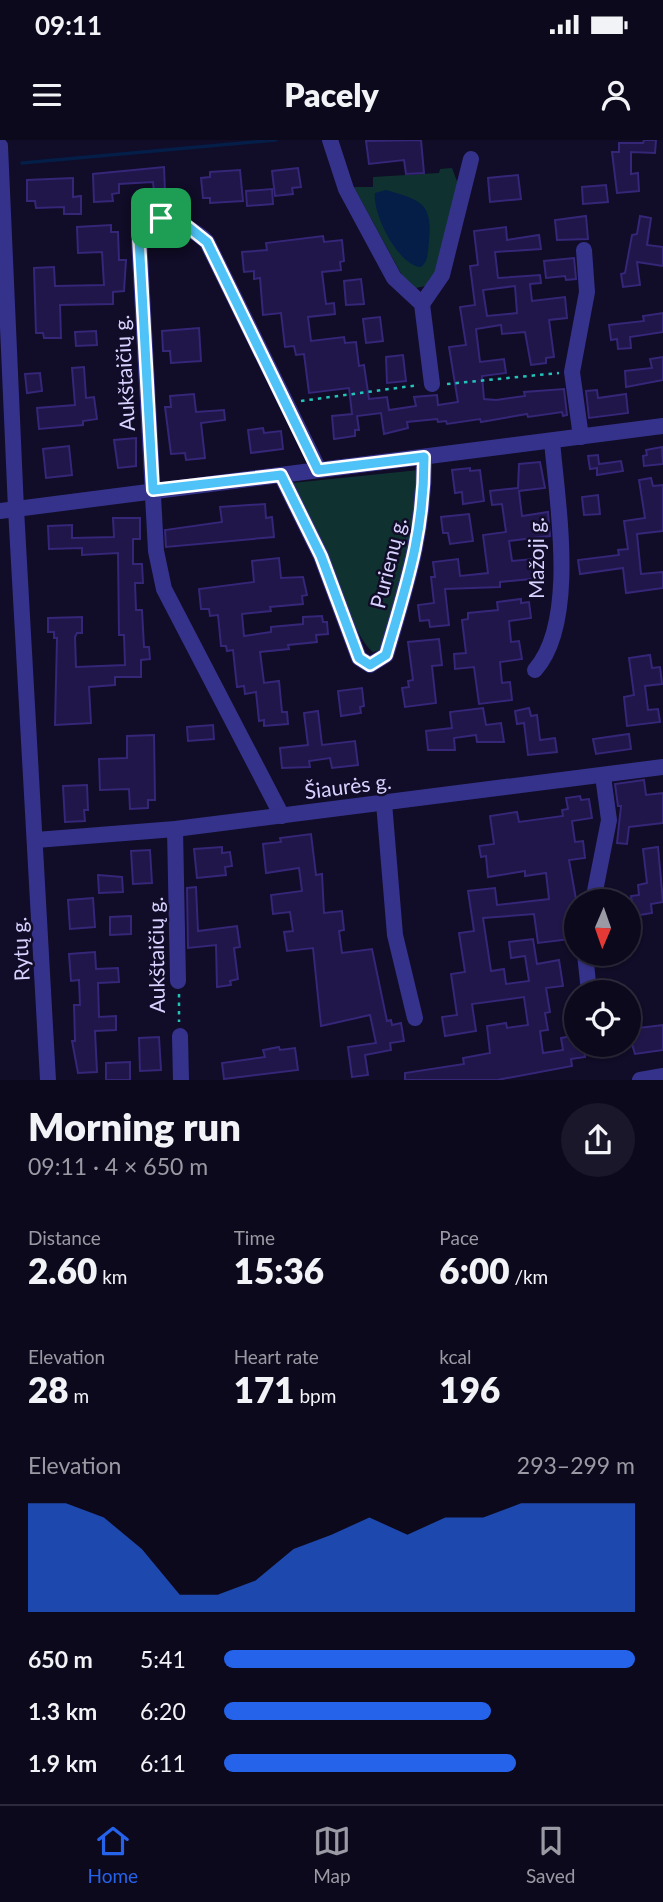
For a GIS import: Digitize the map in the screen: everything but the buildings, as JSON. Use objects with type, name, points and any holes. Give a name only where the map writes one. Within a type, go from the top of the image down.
[{"type":"street","points":[[0,144],[12,140]]},
{"type":"street","points":[[330,140],[346,188],[394,278],[422,304],[432,384]]},
{"type":"street","name":"Rytų g.","points":[[0,144],[8,510],[36,840],[48,1080]]},
{"type":"street","points":[[422,304],[442,275],[471,159]]},
{"type":"street","name":"Aukštaičių g.","points":[[282,816],[164,589],[156,551],[139,238],[140,231],[149,221],[161,218],[187,226],[207,242],[318,470]]},
{"type":"street","points":[[581,437],[572,372],[587,292],[584,250]]},
{"type":"street","points":[[8,510],[663,426]]},
{"type":"street","name":"Mažoji g.","points":[[535,670],[541,663],[551,637],[561,589],[562,559],[552,441]]},
{"type":"street","name":"Purienų g.","points":[[281,475],[321,556],[359,658],[370,665],[386,655],[416,554],[424,500],[424,457]]},
{"type":"street","name":"Šiaurės g.","points":[[36,840],[175,829],[663,767]]},
{"type":"street","points":[[595,889],[608,820],[603,776]]},
{"type":"street","points":[[384,803],[388,877],[396,935],[415,1018]]},
{"type":"street","name":"Aukštaičių g.","points":[[175,829],[178,981]]},
{"type":"street","name":"Aukštaičių g.","points":[[180,1036],[181,1080]]},
{"type":"street","points":[[640,1080],[663,1076]]},
{"type":"path","name":"Aukštaičių g.","points":[[178,981],[180,1036]]},
{"type":"green space","points":[[452,168],[458,184],[439,266],[430,285],[416,288],[404,279],[354,187],[373,187],[373,177],[439,173],[440,169]]},
{"type":"green space","points":[[419,470],[418,517],[384,638],[379,650],[373,652],[358,632],[322,542],[292,483]]},
{"type":"water","points":[[386,190],[415,200],[426,210],[430,228],[427,259],[421,267],[404,258],[382,225],[375,193]]},
{"type":"waterway","points":[[22,163],[276,140]]},
{"type":"route","points":[[161,218],[187,226],[198,232],[207,242],[318,470],[424,457],[424,500],[416,554],[386,655],[377,663],[370,665],[359,658],[321,556],[281,475],[153,490],[139,238],[140,231],[149,221],[161,218]]}]
